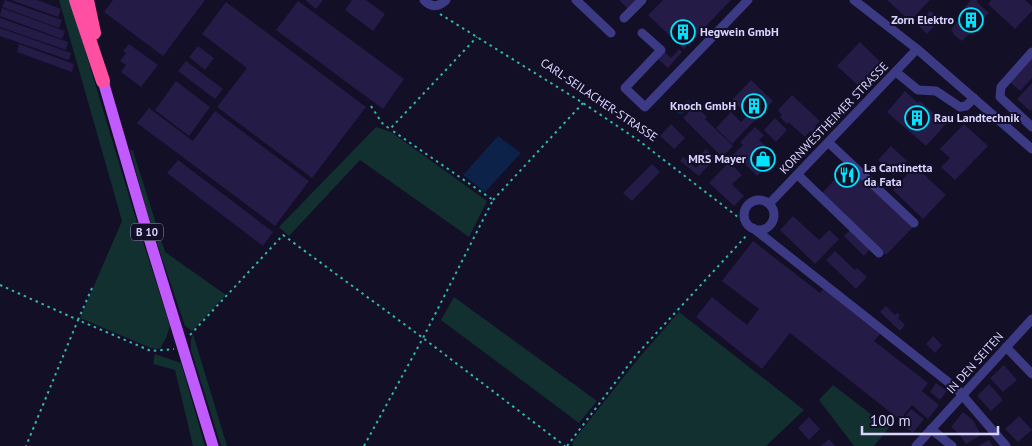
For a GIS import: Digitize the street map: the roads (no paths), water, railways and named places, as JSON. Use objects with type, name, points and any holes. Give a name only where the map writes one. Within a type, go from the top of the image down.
[{"type":"highway","name":"B 10","points":[[76,0],[103,81]]},
{"type":"highway","name":"B 10","points":[[87,0],[103,81]]},
{"type":"main road","name":"B 10","points":[[103,81],[213,446]]},
{"type":"street","points":[[428,3],[438,6],[446,0]]},
{"type":"street","points":[[576,0],[611,33]]},
{"type":"street","points":[[624,18],[642,0]]},
{"type":"street","points":[[642,32],[661,50],[625,88],[646,108],[748,0]]},
{"type":"street","points":[[860,2],[1032,148]]},
{"type":"street","name":"KORNWESTHEIMER STRASSE","points":[[769,204],[917,49]]},
{"type":"street","points":[[1032,52],[1001,87],[1000,97],[1032,127]]},
{"type":"street","points":[[896,72],[918,90],[936,91],[960,107],[966,106],[974,98]]},
{"type":"street","points":[[829,143],[914,223]]},
{"type":"street","points":[[798,175],[879,254]]},
{"type":"street","points":[[750,226],[761,229],[767,227],[773,216],[773,210],[769,204],[758,200],[747,206],[744,218],[750,226],[760,236],[958,388],[1006,446]]},
{"type":"street","name":"IN DEN SEITEN","points":[[916,446],[1032,318]]},
{"type":"street","points":[[1006,347],[1032,374]]},
{"type":"street","points":[[931,430],[952,446]]},
{"type":"water","points":[[688,100],[692,104],[682,114],[678,114],[677,111]]},
{"type":"water","points":[[498,136],[521,153],[485,192],[463,175]]},
{"type":"place","name":"Zorn Elektro","points":[[971,20]]},
{"type":"place","name":"Hegwein GmbH","points":[[683,32]]},
{"type":"place","name":"Knoch GmbH","points":[[754,106]]},
{"type":"place","name":"Rau Landtechnik","points":[[917,118]]},
{"type":"place","name":"MRS Mayer","points":[[763,159]]},
{"type":"place","name":"La Cantinetta da Fata","points":[[847,175]]}]
